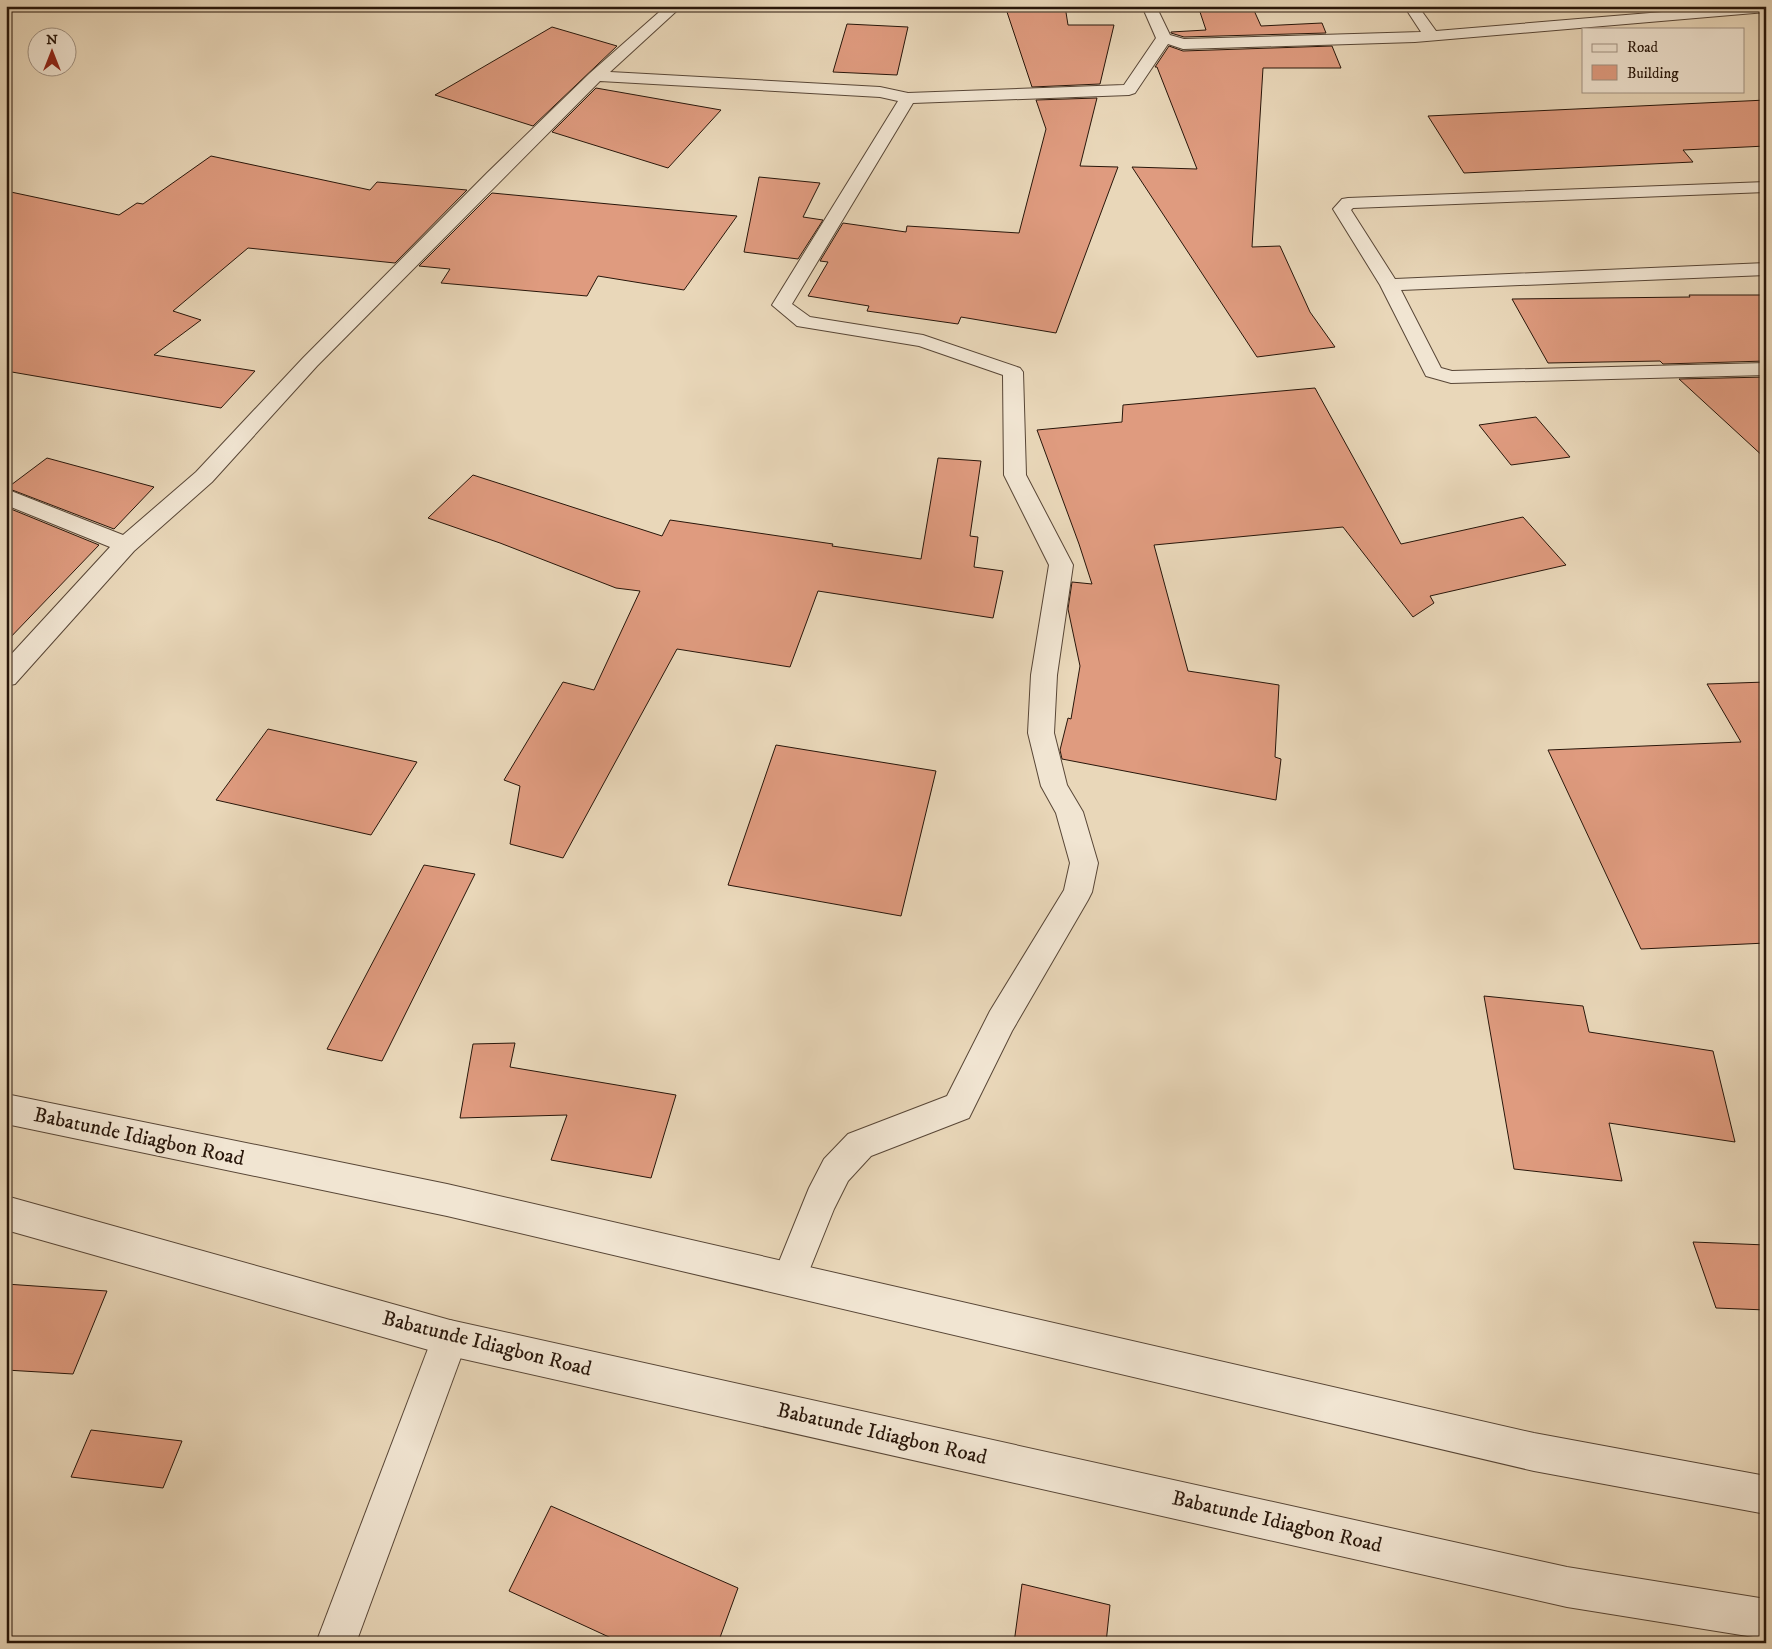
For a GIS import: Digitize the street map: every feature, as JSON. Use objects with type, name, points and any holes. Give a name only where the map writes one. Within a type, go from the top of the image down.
[{"type":"street","points":[[6,677],[126,545],[204,477],[310,362],[493,177],[596,76],[675,6]]},
{"type":"street","points":[[1149,6],[1164,38],[1183,44],[1229,44],[1431,35],[1766,8]]},
{"type":"street","points":[[1411,6],[1431,35]]},
{"type":"street","points":[[596,76],[880,92],[908,98],[1128,90],[1164,38]]},
{"type":"street","points":[[789,1279],[821,1200],[836,1170],[860,1145],[958,1107],[1001,1021],[1078,892],[1084,863],[1069,812],[1054,786],[1041,733],[1044,675],[1061,565],[1015,475],[1013,372],[923,341],[804,322],[782,305],[908,98]]},
{"type":"street","points":[[1766,187],[1348,202],[1342,209],[1389,285],[1433,372],[1451,377],[1766,370]]},
{"type":"street","points":[[1389,285],[1766,269]]},
{"type":"street","points":[[6,496],[126,545]]},
{"type":"street","name":"Babatunde Idiagbon Road","points":[[6,1109],[447,1200],[1534,1452],[1766,1495]]},
{"type":"street","name":"Babatunde Idiagbon Road","points":[[6,1213],[450,1338],[1567,1587],[1766,1619]]},
{"type":"street","points":[[336,1643],[450,1338]]},
{"type":"building","points":[[1005,6],[1065,6],[1068,25],[1114,25],[1100,84],[1032,87]]},
{"type":"building","points":[[1198,6],[1252,6],[1261,26],[1322,23],[1326,33],[1184,37],[1171,33],[1206,30]]},
{"type":"building","points":[[847,24],[908,27],[897,75],[833,72]]},
{"type":"building","points":[[552,27],[617,46],[533,126],[435,95]]},
{"type":"building","points":[[1169,46],[1183,51],[1332,46],[1341,68],[1263,68],[1252,247],[1280,246],[1310,312],[1335,347],[1257,357],[1132,167],[1197,169],[1157,67],[1155,67]]},
{"type":"building","points":[[596,88],[721,110],[668,168],[552,132]]},
{"type":"building","points":[[1097,98],[1080,166],[1118,167],[1056,333],[961,317],[958,324],[867,311],[869,306],[808,296],[828,262],[820,261],[843,223],[906,232],[907,226],[1019,233],[1046,129],[1036,100]]},
{"type":"building","points":[[1766,100],[1766,146],[1683,150],[1693,162],[1464,173],[1428,116]]},
{"type":"building","points":[[211,156],[370,190],[377,182],[467,190],[395,263],[248,248],[173,311],[201,320],[154,355],[255,371],[221,408],[6,371],[6,191],[119,215],[137,203],[143,204]]},
{"type":"building","points":[[759,177],[820,183],[803,217],[823,220],[798,259],[744,252]]},
{"type":"building","points":[[492,193],[737,216],[684,290],[598,276],[587,296],[441,283],[450,269],[419,266]]},
{"type":"building","points":[[1689,295],[1766,295],[1766,361],[1663,364],[1660,361],[1548,363],[1512,299],[1690,297]]},
{"type":"building","points":[[1766,377],[1766,459],[1679,379]]},
{"type":"building","points":[[1315,388],[1401,544],[1523,517],[1566,565],[1430,596],[1434,603],[1413,617],[1343,527],[1154,545],[1188,671],[1279,685],[1275,757],[1281,759],[1276,800],[1062,759],[1060,750],[1068,718],[1071,719],[1080,666],[1068,609],[1072,582],[1092,584],[1037,430],[1122,422],[1123,405]]},
{"type":"building","points":[[1536,417],[1570,457],[1511,465],[1479,425]]},
{"type":"building","points":[[47,458],[154,487],[114,529],[7,488]]},
{"type":"building","points":[[938,458],[981,461],[970,536],[978,537],[974,567],[1003,571],[993,618],[818,591],[790,667],[677,649],[563,858],[510,844],[520,786],[504,780],[563,682],[594,690],[640,591],[616,588],[500,543],[428,518],[473,475],[662,536],[670,520],[921,559]]},
{"type":"building","points":[[6,507],[99,545],[6,642]]},
{"type":"building","points":[[1766,682],[1766,943],[1641,949],[1548,750],[1741,742],[1707,684]]},
{"type":"building","points":[[268,729],[417,762],[371,835],[216,800]]},
{"type":"building","points":[[776,745],[936,771],[901,916],[728,885]]},
{"type":"building","points":[[424,865],[475,874],[382,1061],[327,1049]]},
{"type":"building","points":[[1484,996],[1583,1006],[1589,1032],[1713,1051],[1735,1142],[1609,1123],[1622,1181],[1514,1169]]},
{"type":"building","points":[[515,1043],[510,1067],[676,1095],[651,1178],[551,1160],[567,1115],[460,1118],[473,1044]]},
{"type":"building","points":[[1693,1242],[1766,1245],[1766,1310],[1716,1308]]},
{"type":"building","points":[[6,1284],[107,1291],[73,1374],[6,1370]]},
{"type":"building","points":[[91,1430],[182,1441],[163,1488],[71,1477]]},
{"type":"building","points":[[551,1506],[738,1588],[718,1643],[622,1643],[509,1591]]},
{"type":"building","points":[[1022,1584],[1110,1605],[1106,1643],[1014,1643]]}]
